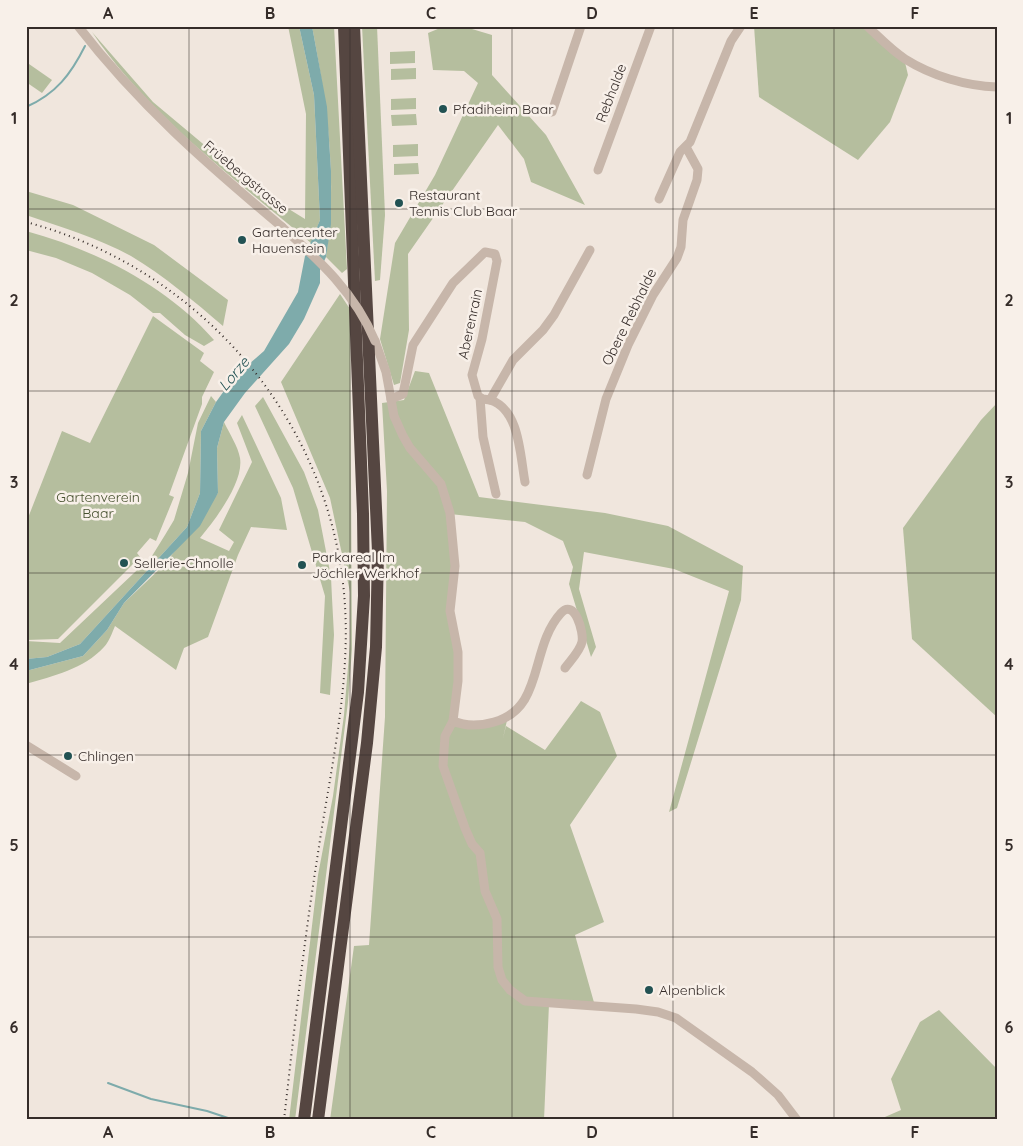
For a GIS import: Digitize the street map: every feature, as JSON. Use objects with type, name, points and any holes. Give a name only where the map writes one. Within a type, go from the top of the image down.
[{"type":"highway","points":[[304,1120],[358,692],[364,596],[362,474],[344,26]]},
{"type":"highway","points":[[318,1120],[367,743],[378,609],[376,496],[354,26]]},
{"type":"street","name":"Früebergstrasse","points":[[78,26],[130,89],[165,125],[335,276],[358,307],[375,341],[389,387],[394,416],[403,436],[410,448],[441,484],[450,514],[456,566],[450,611],[458,652],[457,702],[453,721],[445,736],[443,766],[465,828],[472,844],[480,853],[485,891],[497,918],[498,967],[502,980],[510,990],[525,1001],[636,1009],[658,1012],[676,1018],[758,1078],[778,1095],[797,1120]]},
{"type":"street","points":[[552,112],[581,26]]},
{"type":"street","name":"Rebhalde","points":[[598,170],[651,26]]},
{"type":"street","points":[[659,199],[680,152],[686,147],[731,41],[741,26]]},
{"type":"street","points":[[867,26],[904,58],[916,65],[966,84],[997,87]]},
{"type":"street","name":"Obere Rebhalde","points":[[587,475],[606,399],[628,345],[653,296],[682,247],[683,220],[697,180],[698,169],[686,147]]},
{"type":"street","points":[[490,400],[513,360],[543,330],[554,315],[590,250]]},
{"type":"street","name":"Aberenrain","points":[[391,399],[403,394],[413,345],[453,283],[485,252],[490,252],[494,254],[497,261],[482,339],[472,375],[474,387],[480,398]]},
{"type":"street","points":[[496,494],[483,437],[480,398],[497,402],[507,410],[513,421],[525,482]]},
{"type":"street","points":[[453,721],[461,724],[485,725],[508,716],[521,705],[532,687],[546,636],[562,611],[568,609],[576,614],[582,639],[580,647],[565,668]]},
{"type":"street","points":[[26,745],[76,776]]},
{"type":"green space","points":[[288,26],[299,26],[314,95],[320,220],[311,243],[223,170],[165,118],[114,62],[92,32],[153,102],[258,190],[305,219],[306,114]]},
{"type":"green space","points":[[312,26],[334,26],[347,269],[342,273],[326,257],[331,198],[331,169],[326,113]]},
{"type":"green space","points":[[362,26],[377,26],[385,215],[380,280],[375,281]]},
{"type":"green space","points":[[445,26],[462,26],[492,35],[492,75],[546,135],[585,205],[531,182],[524,159],[498,125],[408,254],[409,330],[400,383],[394,385],[380,339],[395,243],[435,175],[478,83],[464,71],[433,70],[428,33]]},
{"type":"green space","points":[[754,26],[867,26],[904,58],[908,75],[890,122],[858,160],[759,97]]},
{"type":"green space","points":[[415,51],[415,63],[390,64],[390,52]]},
{"type":"green space","points":[[29,64],[52,80],[42,93],[26,82],[26,68]]},
{"type":"green space","points":[[416,68],[416,79],[391,80],[391,69]]},
{"type":"green space","points":[[416,98],[416,109],[391,110],[391,99]]},
{"type":"green space","points":[[416,114],[417,125],[392,126],[391,115]]},
{"type":"green space","points":[[418,144],[418,156],[393,157],[393,145]]},
{"type":"green space","points":[[418,163],[419,174],[394,175],[394,164]]},
{"type":"green space","points":[[26,191],[73,205],[154,245],[228,300],[223,326],[167,280],[131,256],[93,238],[26,215]]},
{"type":"green space","points":[[26,231],[78,248],[129,272],[175,303],[214,340],[204,346],[185,335],[160,313],[153,313],[130,295],[92,273],[56,258],[26,250]]},
{"type":"green space","points":[[340,294],[350,309],[352,649],[348,702],[295,1120],[289,1120],[318,875],[333,796],[344,715],[350,643],[350,592],[330,498],[281,382]]},
{"type":"green space","name":"Gartenverein Baar","points":[[153,316],[204,353],[200,361],[214,372],[202,397],[202,404],[169,495],[174,497],[156,541],[150,538],[137,553],[140,557],[58,639],[26,640],[26,523],[62,431],[90,443]]},
{"type":"green space","points":[[415,371],[429,373],[479,497],[605,513],[668,526],[743,566],[741,600],[677,808],[669,812],[729,591],[674,569],[584,552],[579,589],[596,647],[591,657],[569,584],[573,567],[563,541],[525,522],[450,514],[454,552],[451,594],[457,641],[453,721],[461,725],[508,716],[503,738],[506,726],[545,750],[581,701],[600,712],[617,756],[570,825],[604,922],[575,935],[595,1006],[549,1004],[544,1120],[330,1120],[354,946],[369,945],[385,717],[387,491],[382,403],[404,400]]},
{"type":"green space","points":[[211,396],[216,402],[201,431],[200,493],[187,527],[80,644],[47,657],[26,659],[26,641],[60,643],[152,556],[174,520],[188,473],[198,423]]},
{"type":"green space","points":[[263,397],[304,472],[318,510],[331,577],[334,635],[330,695],[320,693],[325,596],[293,488],[255,406]]},
{"type":"green space","points":[[997,403],[997,717],[912,639],[903,528],[981,420]]},
{"type":"green space","points":[[242,415],[281,498],[287,530],[251,527],[238,555],[208,637],[184,648],[176,670],[115,626],[106,645],[87,661],[68,671],[26,684],[26,671],[83,656],[107,630],[124,603],[165,564],[218,493],[217,448],[224,422],[240,458],[238,478],[227,500],[200,538],[229,551],[234,542],[219,530],[252,462],[237,423]]},
{"type":"green space","points":[[939,1010],[997,1069],[997,1120],[878,1120],[901,1110],[891,1079],[920,1022]]},
{"type":"water","points":[[299,26],[312,26],[327,107],[331,171],[331,224],[326,257],[320,270],[320,283],[304,319],[289,344],[245,393],[224,422],[217,448],[218,493],[200,526],[124,603],[107,630],[83,656],[26,671],[26,659],[47,657],[80,644],[187,527],[200,493],[201,431],[216,402],[234,377],[264,351],[298,292],[305,256],[320,220],[314,95]]},
{"type":"waterway","points":[[26,107],[46,96],[61,82],[74,66],[85,46]]},
{"type":"waterway","points":[[108,1083],[151,1099],[207,1111],[234,1120]]},
{"type":"railway","points":[[26,222],[90,244],[149,276],[201,316],[247,363],[286,416],[315,475],[335,539],[345,606],[345,668],[338,730],[308,919],[284,1120]]},
{"type":"place","name":"Pfadiheim Baar","points":[[443,109]]},
{"type":"place","name":"Restaurant Tennis Club Baar","points":[[399,203]]},
{"type":"place","name":"Gartencenter Hauenstein","points":[[242,240]]},
{"type":"place","name":"Sellerie-Chnolle","points":[[124,563]]},
{"type":"place","name":"Parkareal Im Jöchler Werkhof","points":[[302,565]]},
{"type":"place","name":"Chlingen","points":[[68,756]]},
{"type":"place","name":"Alpenblick","points":[[649,990]]},
{"type":"water label","name":"Lorze","points":[[234,374]]}]
